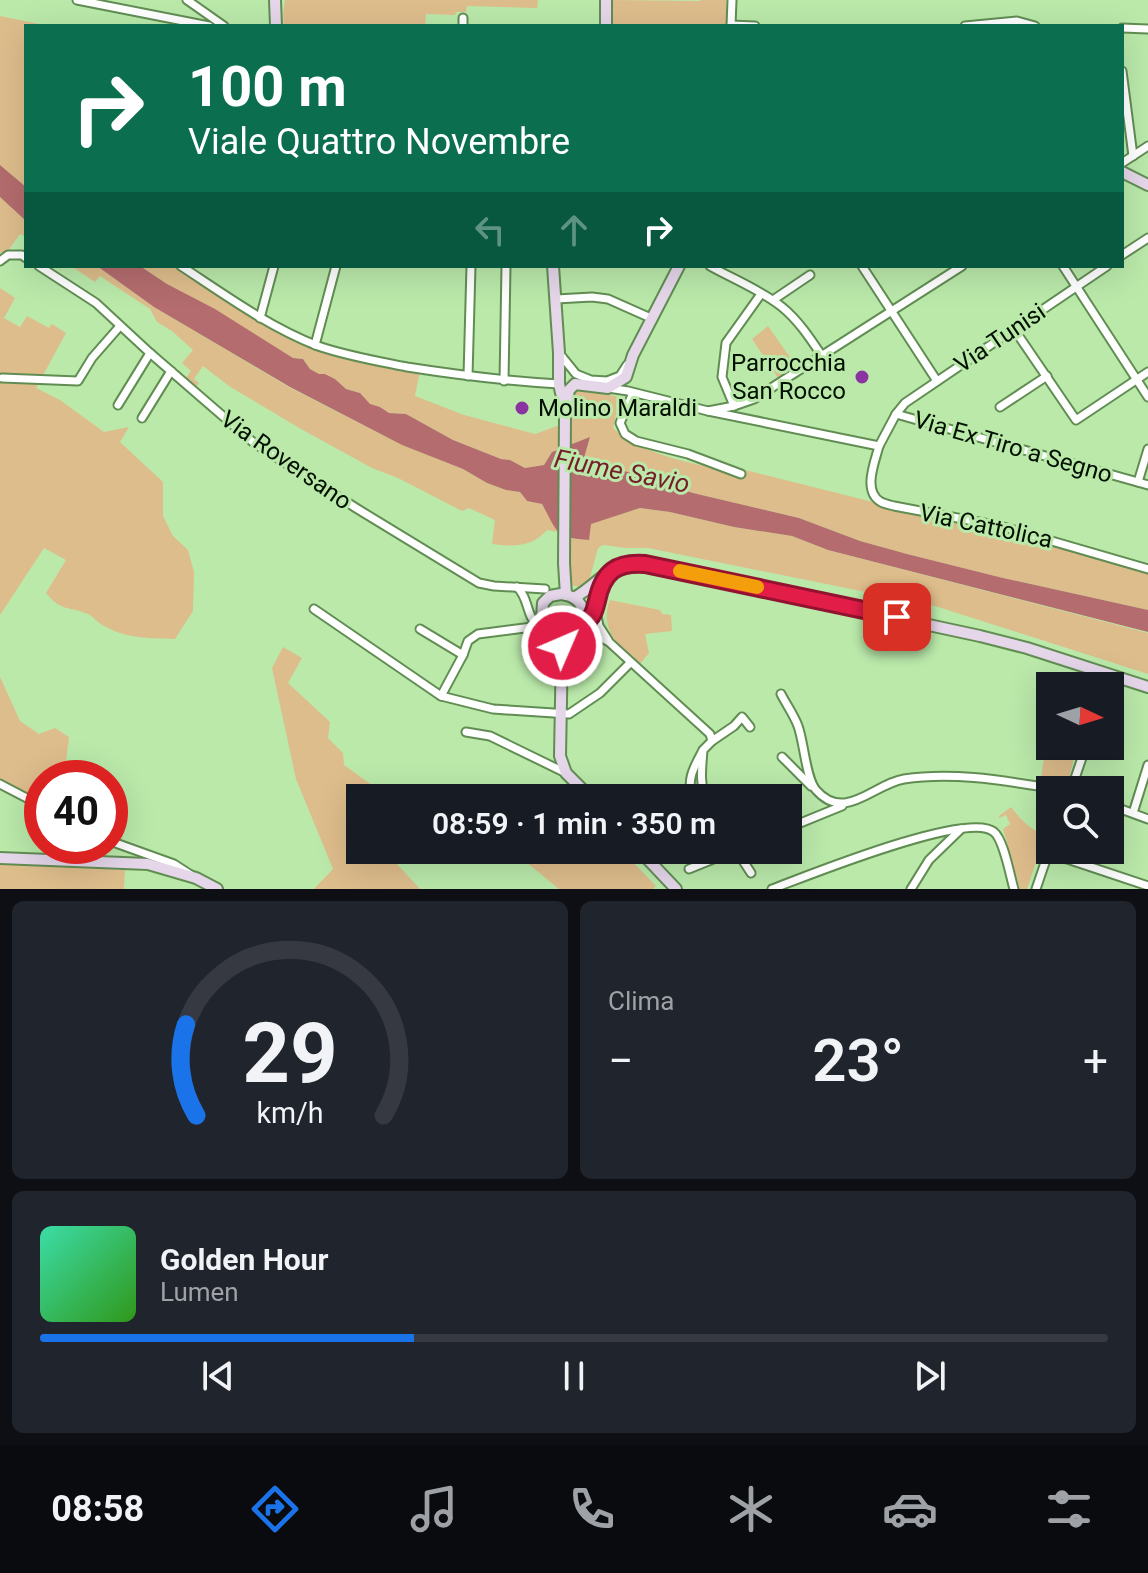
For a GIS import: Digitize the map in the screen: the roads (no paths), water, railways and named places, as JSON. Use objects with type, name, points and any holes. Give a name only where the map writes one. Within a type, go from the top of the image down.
[{"type":"street","points":[[77,0],[199,24]]},
{"type":"street","points":[[187,0],[221,24]]},
{"type":"street","points":[[275,0],[276,24]]},
{"type":"street","points":[[606,0],[606,24]]},
{"type":"street","points":[[731,24],[732,0]]},
{"type":"street","points":[[986,24],[1017,21],[1028,24]]},
{"type":"street","points":[[1124,28],[1148,29]]},
{"type":"street","points":[[1124,92],[1133,156]]},
{"type":"street","points":[[1124,162],[1148,146]]},
{"type":"street","points":[[1124,173],[1148,185]]},
{"type":"street","points":[[1124,254],[1148,238]]},
{"type":"street","points":[[0,261],[8,255],[24,256]]},
{"type":"street","name":"Via Roversano","points":[[42,268],[96,303],[243,435],[356,508],[479,583],[549,594]]},
{"type":"street","points":[[184,268],[260,318],[315,345],[353,357],[504,381],[559,384]]},
{"type":"street","points":[[260,318],[273,268]]},
{"type":"street","points":[[315,345],[335,268]]},
{"type":"street","points":[[468,376],[471,268]]},
{"type":"street","points":[[504,381],[506,268]]},
{"type":"street","points":[[553,268],[559,384],[565,415]]},
{"type":"street","points":[[559,353],[576,374],[591,380],[607,381],[620,376],[678,268]]},
{"type":"street","points":[[714,268],[785,309],[806,331],[822,356]]},
{"type":"street","points":[[863,268],[937,381]]},
{"type":"street","points":[[708,411],[754,399],[959,268]]},
{"type":"street","points":[[1064,268],[1148,397]]},
{"type":"street","name":"Via Tunisi","points":[[896,414],[905,403],[1104,268]]},
{"type":"street","points":[[773,300],[810,275]]},
{"type":"street","points":[[734,406],[722,377],[726,343],[761,294]]},
{"type":"street","points":[[556,299],[608,299],[653,319]]},
{"type":"street","points":[[2,378],[78,381],[92,358],[120,326]]},
{"type":"street","points":[[1014,329],[1076,420],[1148,372]]},
{"type":"street","points":[[118,405],[150,353]]},
{"type":"street","points":[[566,773],[560,756],[562,646],[580,618],[581,610],[564,563],[565,415],[569,390],[575,384],[608,388],[626,377],[633,355]]},
{"type":"street","points":[[142,418],[171,371]]},
{"type":"street","points":[[1000,407],[1047,376]]},
{"type":"street","points":[[626,377],[633,393],[620,423],[625,434],[636,441],[688,454],[741,474]]},
{"type":"street","name":"Via Ex Tiro a Segno","points":[[608,388],[879,446],[896,414],[1148,485]]},
{"type":"street","name":"Via Cattolica","points":[[879,446],[871,485],[881,502],[1000,526],[1148,569]]},
{"type":"street","points":[[1138,482],[1148,449]]},
{"type":"street","points":[[562,646],[542,618],[541,608],[564,563]]},
{"type":"street","points":[[575,595],[613,569],[626,564],[645,564],[1027,648],[1088,672]]},
{"type":"street","points":[[441,696],[468,641],[478,634],[589,620],[603,583],[613,569]]},
{"type":"street","points":[[517,587],[524,594],[532,621],[547,626]]},
{"type":"street","points":[[528,608],[536,595],[591,593],[599,626],[609,642],[710,734],[712,741]]},
{"type":"street","points":[[314,609],[441,696],[493,709],[569,714],[600,693],[630,663]]},
{"type":"street","points":[[574,624],[609,642]]},
{"type":"street","points":[[420,629],[463,655]]},
{"type":"street","points":[[1124,683],[1148,687]]},
{"type":"street","points":[[781,694],[798,726],[813,787]]},
{"type":"street","points":[[690,784],[692,770],[712,741],[742,717],[750,727]]},
{"type":"street","points":[[466,732],[490,736],[566,773],[577,784]]},
{"type":"street","points":[[702,784],[703,750]]},
{"type":"street","points":[[782,757],[833,803],[847,804]]},
{"type":"street","points":[[1133,813],[1148,765]]},
{"type":"street","points":[[802,822],[901,779],[947,776],[1036,786]]},
{"type":"street","points":[[0,784],[24,797]]},
{"type":"street","points":[[1124,810],[1148,819]]},
{"type":"street","points":[[772,889],[935,833],[985,827],[999,837],[1014,889]]},
{"type":"street","points":[[911,889],[929,860],[963,828]]},
{"type":"street","points":[[128,847],[174,864],[217,889]]},
{"type":"street","points":[[0,858],[148,864],[196,878]]},
{"type":"street","points":[[653,864],[676,888]]},
{"type":"street","points":[[689,869],[700,864]]},
{"type":"street","points":[[744,864],[750,871]]},
{"type":"street","points":[[1036,889],[1045,864]]},
{"type":"street","points":[[1086,864],[1148,886]]},
{"type":"water","points":[[0,165],[24,185],[24,219],[0,197]]},
{"type":"water","name":"Fiume Savio","points":[[100,268],[143,268],[293,358],[303,359],[310,369],[335,379],[346,389],[360,393],[370,404],[389,413],[406,414],[453,440],[525,468],[544,465],[552,452],[590,437],[584,458],[693,493],[799,518],[860,541],[907,554],[1148,610],[1148,632],[828,550],[792,536],[670,512],[640,508],[591,524],[589,540],[570,538],[555,528],[542,504],[527,501],[520,492],[487,483],[463,469],[402,445],[290,387],[154,307]]},
{"type":"place","name":"Parrocchia San Rocco","points":[[862,377]]},
{"type":"place","name":"Molino Maraldi","points":[[522,408]]}]
